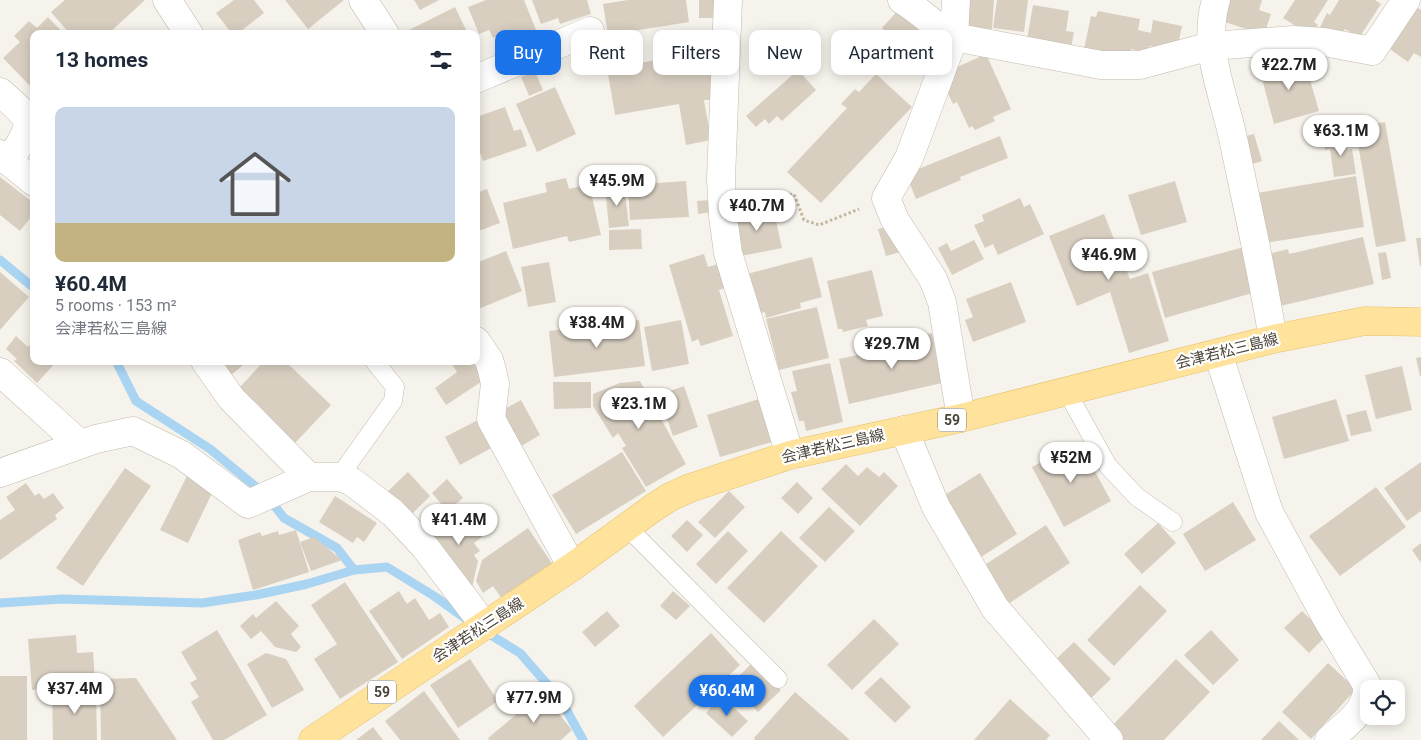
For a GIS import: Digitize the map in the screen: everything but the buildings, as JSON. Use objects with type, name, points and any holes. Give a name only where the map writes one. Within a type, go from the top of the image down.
[{"type":"main road","name":"会津若松三島線","points":[[313,740],[572,567],[670,497],[790,455],[961,418],[1273,339],[1365,321],[1421,322]]},
{"type":"street","points":[[167,0],[186,30]]},
{"type":"street","points":[[363,0],[382,30]]},
{"type":"street","points":[[728,0],[721,180],[728,253],[790,455]]},
{"type":"street","points":[[902,0],[913,6],[944,32],[954,37],[1101,65],[1140,65],[1211,46],[1293,40],[1324,42],[1372,51],[1406,0]]},
{"type":"street","points":[[956,0],[954,37],[909,158],[886,198],[895,220],[933,279],[942,302],[961,418]]},
{"type":"street","points":[[1216,0],[1211,46],[1217,83],[1230,126],[1273,339]]},
{"type":"street","points":[[480,77],[571,39]]},
{"type":"street","points":[[0,92],[27,117],[28,129],[4,158],[30,179]]},
{"type":"street","points":[[480,347],[489,360],[495,384],[491,419],[572,567]]},
{"type":"street","points":[[1218,353],[1269,512],[1327,619],[1367,685],[1368,696],[1362,709],[1329,740]]},
{"type":"street","points":[[208,365],[231,398],[309,477]]},
{"type":"street","points":[[0,372],[80,444]]},
{"type":"street","points":[[904,430],[936,507],[995,608],[1109,740]]},
{"type":"street","points":[[0,472],[80,444],[133,431],[182,455],[248,504],[309,477],[339,478],[351,481],[393,513],[425,547],[485,626]]},
{"type":"lane","points":[[339,478],[393,401],[395,388],[377,365]]},
{"type":"lane","points":[[1067,392],[1108,466],[1137,497],[1173,522]]},
{"type":"lane","points":[[627,527],[778,679]]},
{"type":"path","points":[[722,205],[794,194],[804,220],[819,225],[886,198]]},
{"type":"waterway","points":[[0,260],[30,285]]},
{"type":"waterway","points":[[118,365],[136,401],[210,449],[267,496],[284,518],[337,548],[354,570],[387,567],[434,596],[469,621]]},
{"type":"waterway","points":[[0,603],[62,599],[202,603],[256,595],[307,584],[354,570]]},
{"type":"waterway","points":[[484,631],[520,653],[561,700],[583,740]]}]
